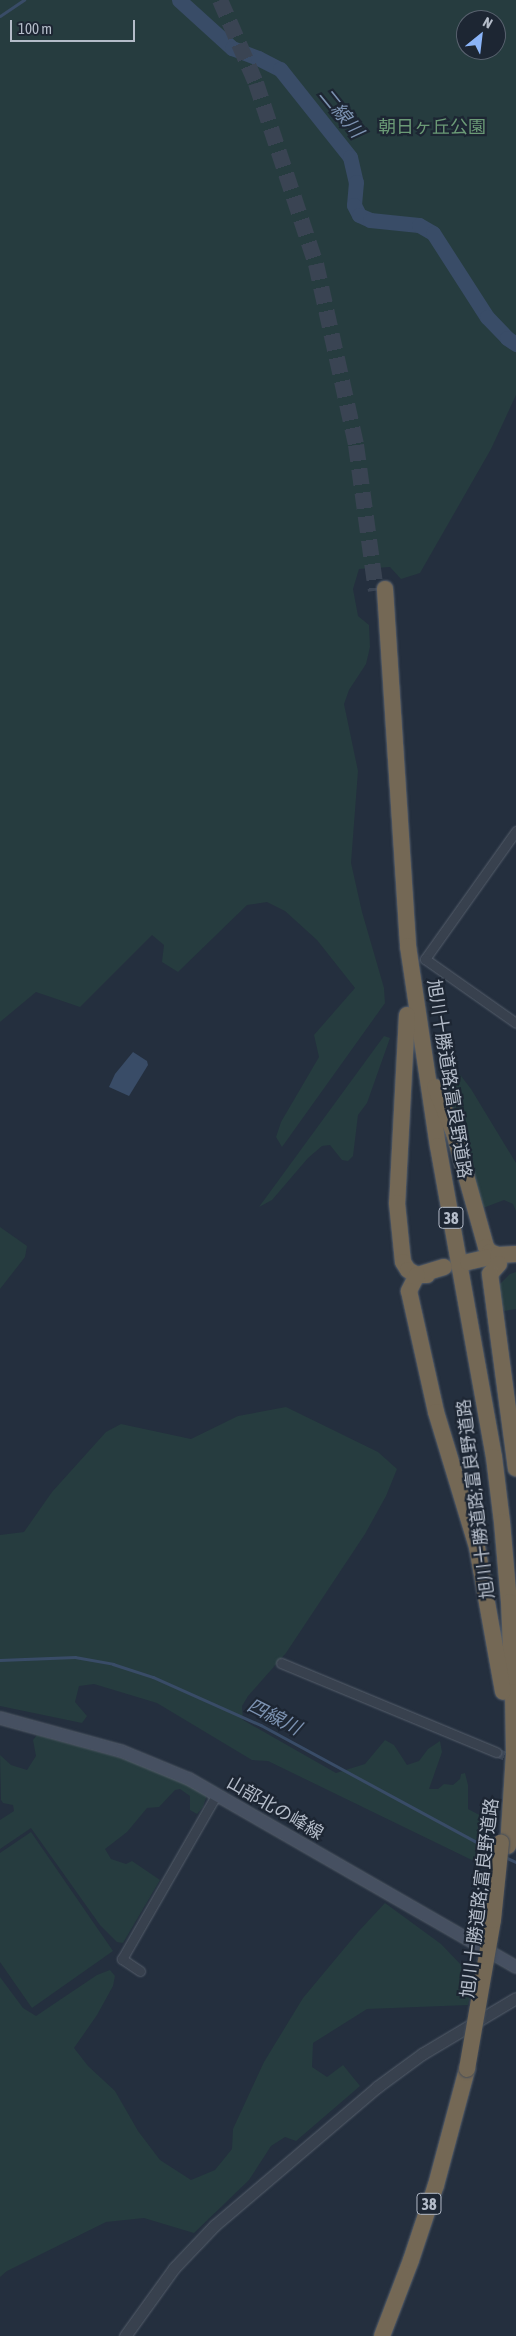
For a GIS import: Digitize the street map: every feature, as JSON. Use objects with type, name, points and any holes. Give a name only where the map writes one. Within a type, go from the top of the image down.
[{"type":"highway","name":"旭川十勝道路;富良野道路","points":[[392,2336],[447,2180],[492,1982],[514,1762],[500,1601],[484,1458],[407,1015],[391,848],[380,590],[408,946],[424,1062],[494,1458],[509,1602],[508,1692]]},
{"type":"highway","name":"38","points":[[407,1015],[397,1203],[403,1262],[408,1270],[417,1275],[408,1291],[411,1308],[436,1412],[477,1546],[508,1692]]},
{"type":"highway","points":[[424,1062],[454,1133],[486,1247],[499,1259],[516,1261]]},
{"type":"highway","points":[[468,1265],[516,1254]]},
{"type":"highway","points":[[499,1259],[490,1274],[516,1468]]},
{"type":"highway","points":[[417,1275],[446,1270]]},
{"type":"highway","points":[[508,1692],[516,1638]]},
{"type":"highway","name":"旭川十勝道路;富良野道路","points":[[382,2336],[411,2260],[433,2194],[471,2069]]},
{"type":"main road","name":"山部北の峰線","points":[[0,1718],[83,1739],[159,1765],[217,1794],[516,1966]]},
{"type":"street","points":[[516,831],[425,959],[516,1023]]},
{"type":"street","points":[[281,1663],[496,1752]]},
{"type":"street","points":[[140,1971],[122,1959],[217,1794]]},
{"type":"street","points":[[125,2336],[187,2252],[230,2212],[377,2087],[422,2054],[516,1998]]},
{"type":"green space","name":"朝日ヶ丘公園","points":[[0,0],[516,0],[516,395],[491,449],[420,573],[401,579],[390,567],[359,569],[353,589],[358,616],[369,625],[370,647],[366,664],[349,690],[344,704],[358,771],[351,863],[362,912],[384,988],[385,1003],[282,1147],[276,1137],[281,1122],[319,1057],[314,1035],[355,988],[317,940],[285,911],[267,902],[247,905],[178,972],[162,962],[164,945],[152,935],[80,1007],[36,992],[0,1022]]},
{"type":"green space","points":[[384,1036],[390,1038],[367,1103],[358,1115],[353,1156],[348,1161],[342,1160],[330,1145],[322,1146],[308,1158],[272,1200],[259,1207]]},
{"type":"green space","points":[[442,1067],[458,1072],[471,1089],[516,1163],[516,1211],[513,1204],[504,1200],[483,1208],[439,1069]]},
{"type":"green space","points":[[0,1227],[27,1246],[25,1257],[0,1289]]},
{"type":"green space","points":[[516,1272],[516,1309],[504,1311],[497,1287],[510,1274]]},
{"type":"green space","points":[[286,1407],[378,1452],[397,1469],[386,1496],[365,1534],[286,1653],[248,1696],[242,1706],[243,1720],[336,1773],[365,1764],[385,1740],[394,1745],[407,1765],[419,1761],[428,1749],[440,1741],[442,1752],[429,1789],[438,1789],[444,1784],[453,1785],[460,1779],[461,1774],[465,1773],[468,1785],[468,1809],[491,1821],[492,1825],[493,1836],[480,1864],[268,1761],[252,1760],[157,1703],[94,1684],[79,1686],[75,1702],[87,1716],[82,1723],[0,1706],[0,1535],[24,1532],[52,1492],[106,1432],[121,1424],[191,1439],[238,1416]]},
{"type":"green space","points":[[37,1735],[153,1767],[207,1795],[203,1807],[197,1814],[190,1810],[190,1796],[180,1789],[175,1790],[159,1807],[147,1808],[127,1832],[105,1849],[111,1859],[126,1864],[132,1861],[160,1880],[123,1943],[117,1942],[100,1925],[31,1828],[0,1849],[0,1820],[14,1811],[13,1805],[3,1803],[1,1800],[0,1755],[11,1765],[27,1770],[36,1756],[33,1740]]},
{"type":"green space","points":[[31,1832],[113,1951],[32,2008],[0,1962],[0,1853]]},
{"type":"green space","points":[[385,1903],[441,1944],[465,1969],[472,1988],[468,2005],[367,2009],[313,2043],[312,2067],[327,2077],[343,2065],[360,2086],[296,2141],[285,2137],[271,2146],[249,2180],[194,2233],[144,2218],[106,2222],[7,2271],[0,2277],[0,1977],[23,2008],[36,2016],[97,1975],[110,1970],[115,1976],[113,1986],[97,2015],[74,2048],[88,2066],[115,2091],[138,2131],[160,2160],[191,2180],[215,2170],[232,2149],[233,2129],[264,2062],[303,1998]]},
{"type":"water","points":[[133,1052],[147,1061],[148,1065],[129,1096],[109,1087],[115,1074]]},
{"type":"waterway","points":[[0,16],[24,0]]},
{"type":"waterway","name":"二線川","points":[[179,0],[232,48],[280,69],[350,157],[356,182],[354,205],[359,215],[370,220],[419,225],[433,233],[487,317],[507,338],[516,344]]},
{"type":"waterway","name":"四線川","points":[[0,1660],[75,1657],[113,1664],[153,1677],[261,1725],[493,1851]]},
{"type":"waterway","name":"四線川","points":[[505,1857],[516,1862]]},
{"type":"tunnel","points":[[220,0],[256,83],[316,264],[356,445],[376,591]]},
{"type":"tunnel","points":[[496,1752],[516,1760]]}]
